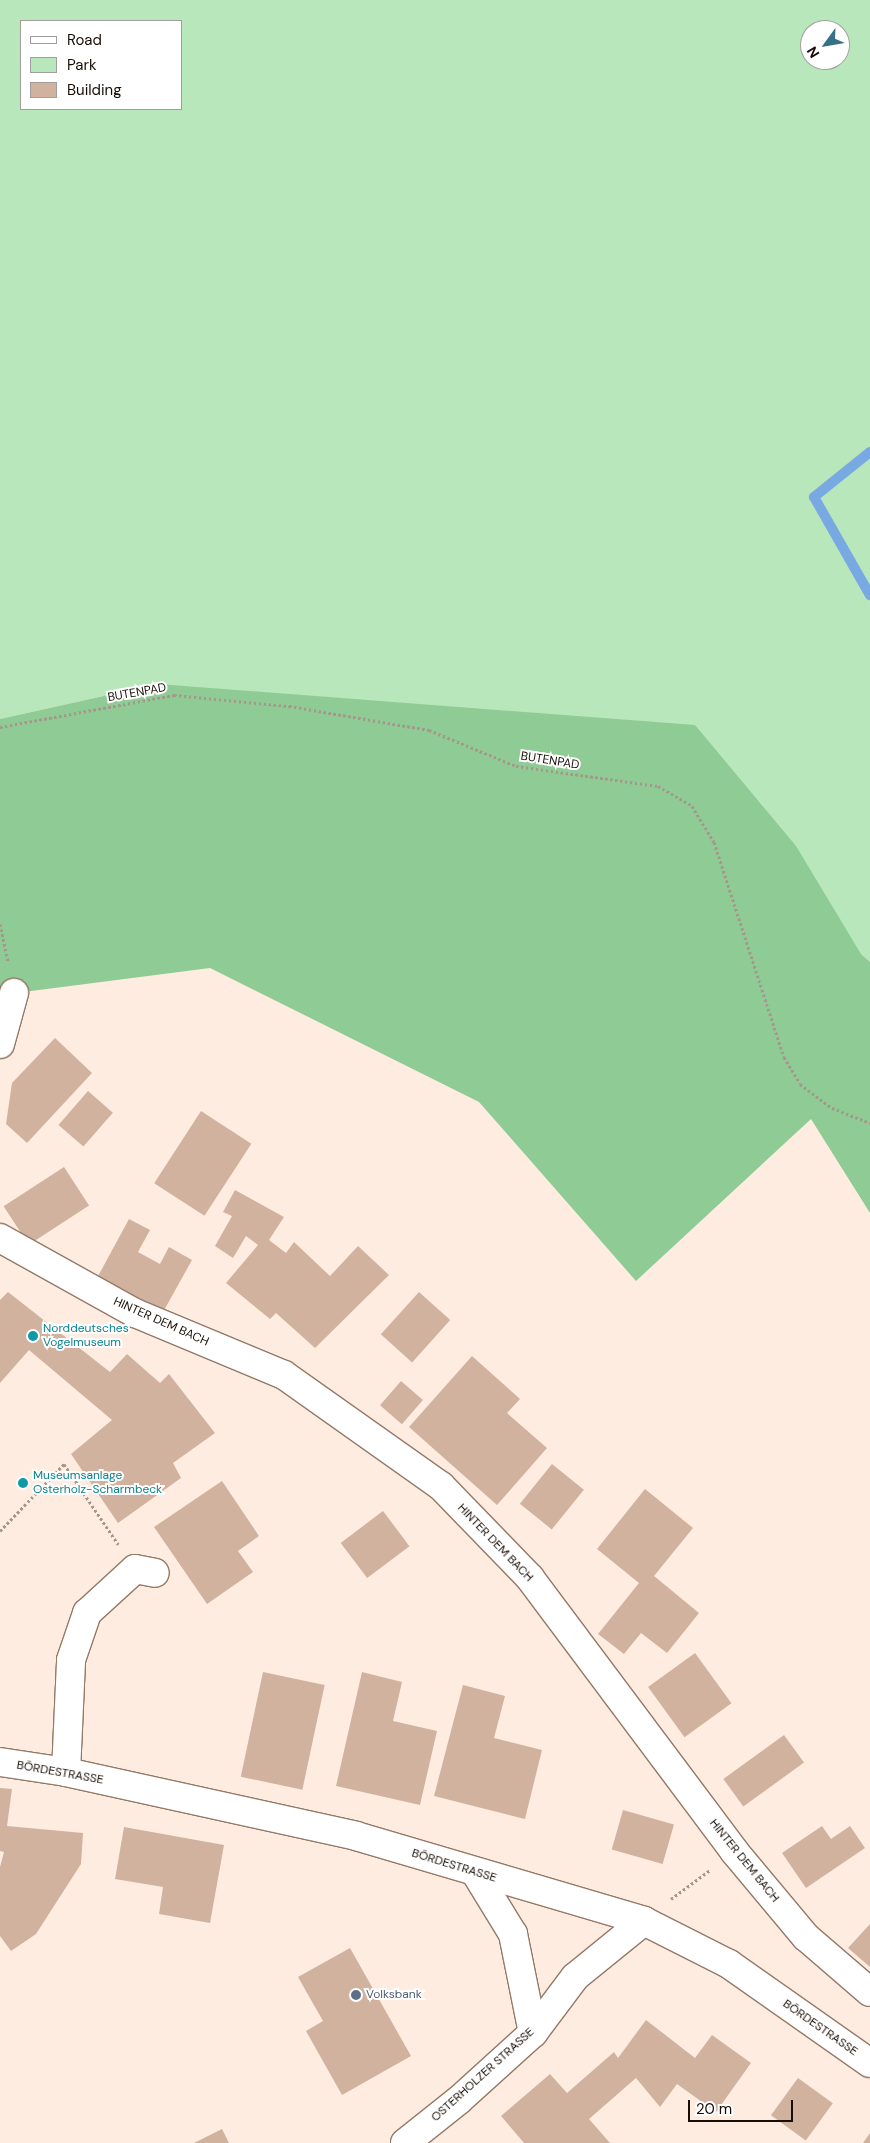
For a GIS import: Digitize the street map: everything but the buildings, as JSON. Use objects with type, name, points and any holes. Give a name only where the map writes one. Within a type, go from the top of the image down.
[{"type":"street","points":[[0,1044],[14,993]]},
{"type":"street","name":"HINTER DEM BACH","points":[[0,1238],[135,1313],[284,1375],[441,1486],[530,1578],[734,1851],[806,1937],[870,1992]]},
{"type":"street","points":[[66,1772],[71,1660],[87,1613],[145,1571]]},
{"type":"street","name":"BÖRDESTRASSE","points":[[0,1762],[66,1772],[356,1836],[644,1920],[729,1964],[870,2064]]},
{"type":"street","points":[[475,1872],[513,1934],[532,2033]]},
{"type":"street","name":"OSTERHOLZER STRASSE","points":[[405,2143],[459,2100],[532,2033],[575,1977],[644,1920]]},
{"type":"path","name":"BUTENPAD","points":[[0,727],[174,695],[289,706],[429,730],[516,766],[658,786],[692,806],[714,842],[784,1057],[800,1084],[832,1108],[870,1123]]},
{"type":"path","points":[[0,924],[14,993]]},
{"type":"path","points":[[0,1531],[64,1464],[145,1571]]},
{"type":"path","points":[[644,1920],[734,1851]]},
{"type":"green space","points":[[0,0],[870,0],[870,962],[861,954],[158,684],[0,719]]},
{"type":"green space","points":[[158,684],[695,725],[796,846],[861,954],[870,962],[870,1213],[811,1119],[636,1281],[479,1102],[210,968],[0,995],[0,719]]},
{"type":"waterway","points":[[870,452],[814,497],[870,595]]},
{"type":"place","name":"Norddeutsches Vogelmuseum","points":[[33,1336]]},
{"type":"place","name":"Museumsanlage Osterholz-Scharmbeck","points":[[23,1483]]},
{"type":"place","name":"Volksbank","points":[[356,1995]]}]
